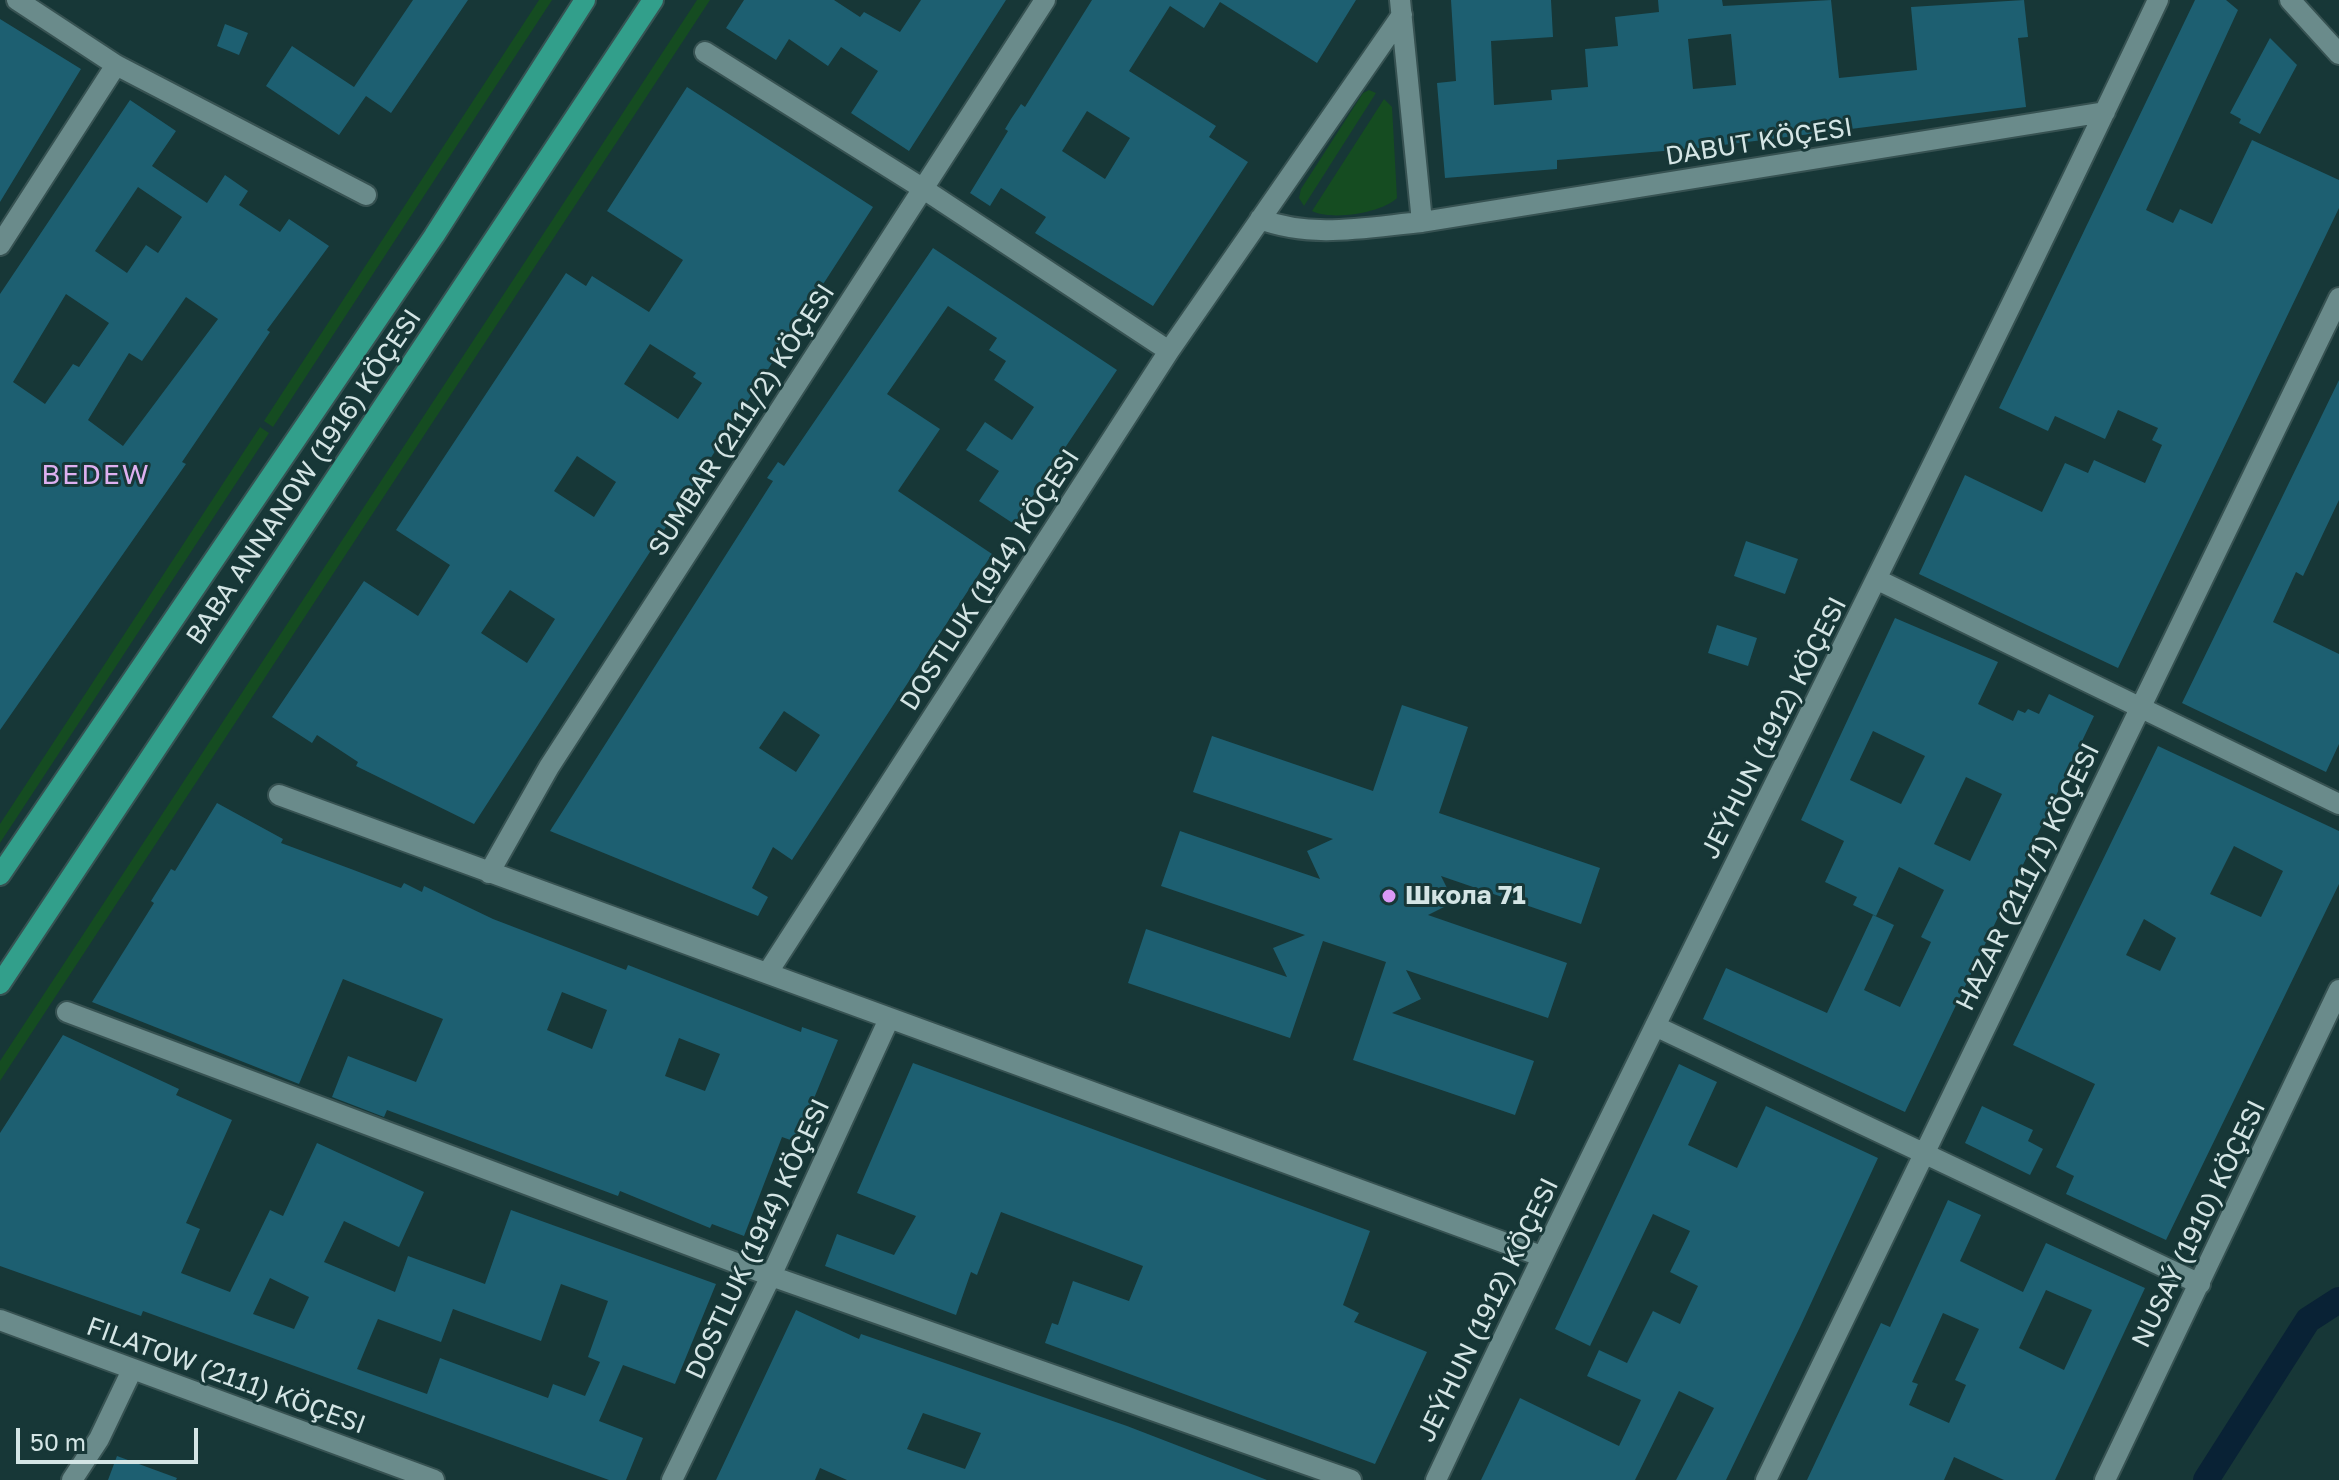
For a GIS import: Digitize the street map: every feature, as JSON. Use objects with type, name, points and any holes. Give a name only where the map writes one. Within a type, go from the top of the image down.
[{"type":"main road","name":"BABA ANNANOW (1916) KÖÇESI","points":[[0,875],[434,236],[585,0]]},
{"type":"main road","name":"BABA ANNANOW (1916) KÖÇESI","points":[[0,984],[653,0]]},
{"type":"street","points":[[17,0],[116,65],[366,195]]},
{"type":"street","name":"SUMBAR (2111/2) KÖÇESI","points":[[489,873],[549,767],[1045,0]]},
{"type":"street","name":"JEÝHUN (1912) KÖÇESI","points":[[1436,1480],[1541,1256],[1763,803],[1878,580],[2158,0]]},
{"type":"street","points":[[2290,0],[2339,54]]},
{"type":"street","points":[[1401,8],[1422,222]]},
{"type":"street","name":"DOSTLUK (1914) KÖÇESI","points":[[768,972],[1169,351],[1401,8]]},
{"type":"street","points":[[705,52],[922,188],[1169,351]]},
{"type":"street","points":[[0,245],[116,65]]},
{"type":"street","name":"DABUT KÖÇESI","points":[[1260,219],[1280,227],[1317,232],[1422,222],[2105,112]]},
{"type":"street","name":"HAZAR (2111/1) KÖÇESI","points":[[1766,1480],[2339,298]]},
{"type":"street","points":[[1878,580],[2339,804]]},
{"type":"street","points":[[279,795],[1541,1256]]},
{"type":"street","name":"NUSAÝ (1910) KÖÇESI","points":[[2105,1480],[2339,990]]},
{"type":"street","points":[[67,1012],[771,1276],[1351,1480]]},
{"type":"street","name":"DOSTLUK (1914) KÖÇESI","points":[[672,1480],[771,1276],[889,1019]]},
{"type":"street","points":[[1655,1026],[2200,1284]]},
{"type":"street","name":"FILATOW (2111) KÖÇESI","points":[[0,1320],[434,1480]]},
{"type":"street","points":[[72,1480],[99,1439],[132,1370]]},
{"type":"green space","points":[[539,0],[552,0],[273,427],[264,421]]},
{"type":"green space","points":[[697,0],[710,0],[0,1081],[0,1061]]},
{"type":"green space","points":[[1369,90],[1376,93],[1304,206],[1299,198],[1301,189],[1363,93]]},
{"type":"green space","points":[[1384,99],[1392,107],[1397,198],[1380,208],[1356,214],[1331,215],[1312,211]]},
{"type":"green space","points":[[260,427],[269,433],[0,843],[0,824]]},
{"type":"building","points":[[413,0],[468,0],[391,113],[366,96],[339,135],[266,86],[292,46],[354,87]]},
{"type":"building","points":[[744,0],[834,0],[860,17],[864,12],[900,32],[921,0],[1006,0],[909,151],[851,113],[878,71],[841,47],[828,66],[789,39],[776,60],[726,28]]},
{"type":"building","points":[[1092,0],[1356,0],[1317,63],[1220,2],[1204,28],[1170,6],[1129,71],[1216,126],[1209,137],[1248,162],[1153,306],[1035,233],[1046,217],[1001,188],[990,206],[970,193],[1008,131],[1005,129],[1011,119],[1021,104],[1025,107]],"holes":[[[1087,111],[1130,138],[1105,179],[1062,151]]]},
{"type":"building","points":[[1451,0],[1551,0],[1553,37],[1491,41],[1494,105],[1552,100],[1551,90],[1588,87],[1585,49],[1618,46],[1615,17],[1659,12],[1658,0],[1722,0],[1723,6],[1831,0],[1839,78],[1917,70],[1911,7],[2024,0],[2028,37],[2018,38],[2026,107],[1699,148],[1557,160],[1557,169],[1445,178],[1437,83],[1456,81]],"holes":[[[1731,34],[1736,85],[1693,89],[1688,39]]]},
{"type":"building","points":[[2195,0],[2226,0],[2238,10],[2146,210],[2173,223],[2180,209],[2212,224],[2252,140],[2339,180],[2339,208],[2118,668],[1919,574],[1965,475],[2042,512],[2065,463],[2088,473],[2094,460],[2145,483],[2162,445],[2152,440],[2158,428],[2118,410],[2105,439],[2055,416],[2048,431],[1999,408]]},
{"type":"building","points":[[0,19],[81,69],[0,202]]},
{"type":"building","points":[[225,24],[248,33],[239,55],[217,46]]},
{"type":"building","points":[[2270,38],[2297,65],[2260,134],[2239,123],[2241,119],[2230,113]]},
{"type":"building","points":[[687,87],[873,207],[474,824],[356,766],[358,762],[317,735],[312,743],[272,717],[364,581],[418,616],[450,565],[396,530],[566,273],[586,286],[592,276],[649,312],[683,260],[607,211]],"holes":[[[650,344],[696,373],[693,377],[702,383],[678,419],[624,384]],[[577,456],[616,482],[594,517],[554,491]],[[510,590],[555,619],[527,663],[481,633]]]},
{"type":"building","points":[[130,100],[176,131],[152,166],[207,203],[225,175],[248,191],[239,205],[280,232],[289,219],[329,246],[267,330],[270,332],[182,462],[186,464],[0,730],[0,294]],"holes":[[[138,187],[182,217],[158,253],[146,245],[127,273],[95,251]],[[66,294],[109,323],[79,367],[73,364],[45,404],[13,382]],[[186,297],[218,319],[123,446],[88,420],[129,353],[142,361]]]},
{"type":"building","points":[[933,248],[1117,370],[1014,524],[979,501],[999,471],[966,450],[985,422],[1012,440],[1034,407],[994,380],[1006,361],[989,350],[997,338],[948,306],[887,394],[940,429],[898,491],[992,554],[792,860],[773,847],[752,888],[768,897],[758,916],[550,831],[773,481],[767,478],[778,462],[784,466]],"holes":[[[784,711],[820,735],[796,772],[759,748]]]},
{"type":"building","points":[[2339,380],[2339,500],[2303,576],[2296,572],[2273,622],[2339,654],[2339,744],[2326,772],[2182,703]]},
{"type":"building","points":[[1746,541],[1798,559],[1785,594],[1734,576]]},
{"type":"building","points":[[1895,618],[1998,662],[1978,704],[2013,721],[2018,710],[2025,713],[2028,709],[2039,714],[2049,694],[2094,716],[1905,1112],[1703,1019],[1726,968],[1827,1013],[1873,915],[1894,925],[1864,990],[1900,1007],[1931,942],[1921,937],[1944,890],[1899,867],[1876,916],[1853,905],[1857,897],[1825,882],[1844,841],[1801,820]],"holes":[[[1873,731],[1925,756],[1901,804],[1850,780]],[[1966,777],[2002,794],[1970,861],[1934,844]]]},
{"type":"building","points":[[1717,625],[1757,638],[1748,666],[1708,653]]},
{"type":"building","points":[[1402,705],[1468,727],[1439,813],[1600,868],[1581,924],[1441,876],[1454,902],[1428,915],[1567,963],[1548,1018],[1406,970],[1421,999],[1392,1013],[1534,1061],[1515,1115],[1353,1060],[1386,962],[1323,941],[1290,1038],[1128,983],[1146,929],[1287,977],[1273,948],[1305,935],[1161,886],[1180,831],[1320,879],[1307,851],[1333,839],[1193,792],[1212,736],[1373,791]]},
{"type":"building","points":[[2158,746],[2339,831],[2339,884],[2166,1240],[2066,1194],[2074,1176],[2056,1167],[2095,1084],[2013,1045]],"holes":[[[2234,846],[2283,871],[2261,917],[2210,894]],[[2144,919],[2176,938],[2160,971],[2126,955]]]},
{"type":"building","points":[[217,803],[283,839],[281,843],[401,888],[404,883],[422,892],[424,886],[493,919],[626,970],[628,965],[801,1032],[802,1027],[838,1040],[796,1142],[782,1137],[744,1236],[712,1224],[710,1228],[620,1191],[618,1196],[387,1110],[384,1117],[332,1097],[348,1056],[416,1082],[443,1019],[343,979],[299,1084],[92,1002],[154,903],[151,901],[171,869],[175,871]],"holes":[[[562,992],[607,1010],[592,1049],[547,1030]],[[679,1038],[720,1054],[705,1091],[665,1076]]]},
{"type":"building","points":[[63,1035],[179,1089],[176,1095],[232,1120],[186,1223],[200,1229],[181,1273],[230,1292],[270,1210],[283,1216],[317,1143],[424,1192],[399,1247],[344,1221],[324,1262],[395,1292],[408,1256],[485,1284],[511,1210],[716,1284],[675,1384],[623,1365],[599,1421],[643,1438],[626,1480],[609,1480],[143,1311],[141,1316],[0,1266],[0,1133]],"holes":[[[270,1278],[309,1297],[294,1329],[253,1314]],[[561,1284],[608,1301],[588,1357],[600,1362],[585,1396],[553,1384],[548,1398],[440,1358],[427,1394],[357,1369],[378,1319],[441,1342],[453,1309],[541,1341]]]},
{"type":"building","points":[[913,1063],[1370,1231],[1343,1305],[1359,1313],[1354,1322],[1427,1352],[1375,1464],[1045,1343],[1052,1323],[1058,1325],[1073,1281],[1129,1301],[1143,1266],[1001,1212],[977,1275],[971,1272],[956,1315],[825,1266],[837,1234],[894,1255],[916,1216],[857,1193]]},
{"type":"building","points":[[1679,1064],[1717,1082],[1688,1145],[1737,1168],[1766,1106],[1878,1158],[1800,1327],[1726,1480],[1676,1480],[1714,1408],[1679,1391],[1635,1480],[1481,1480],[1520,1398],[1619,1446],[1641,1400],[1587,1376],[1599,1350],[1627,1363],[1653,1311],[1680,1324],[1698,1286],[1670,1272],[1690,1231],[1653,1214],[1590,1346],[1555,1329]]},
{"type":"building","points":[[1982,1106],[2033,1130],[2028,1141],[2043,1149],[2030,1175],[1965,1143]]},
{"type":"building","points":[[1948,1200],[1981,1215],[1960,1261],[2023,1292],[2046,1243],[2145,1288],[2055,1480],[2004,1480],[1954,1457],[1944,1480],[1807,1480],[1881,1323],[1890,1327]],"holes":[[[2046,1290],[2092,1310],[2064,1370],[2019,1348]],[[1943,1313],[1979,1329],[1955,1380],[1966,1385],[1949,1423],[1909,1405],[1918,1384],[1912,1382]]]},
{"type":"building","points":[[796,1310],[859,1339],[861,1334],[1127,1426],[1267,1480],[847,1480],[820,1468],[815,1480],[716,1480]],"holes":[[[923,1413],[981,1433],[965,1469],[907,1449]]]},
{"type":"building","points":[[117,1456],[177,1478],[108,1480]]},
{"type":"waterway","points":[[2206,1480],[2308,1320],[2339,1300]]},
{"type":"place","name":"Школа 71","points":[[1389,896]]},
{"type":"district","name":"BEDEW","points":[[96,475]]}]
